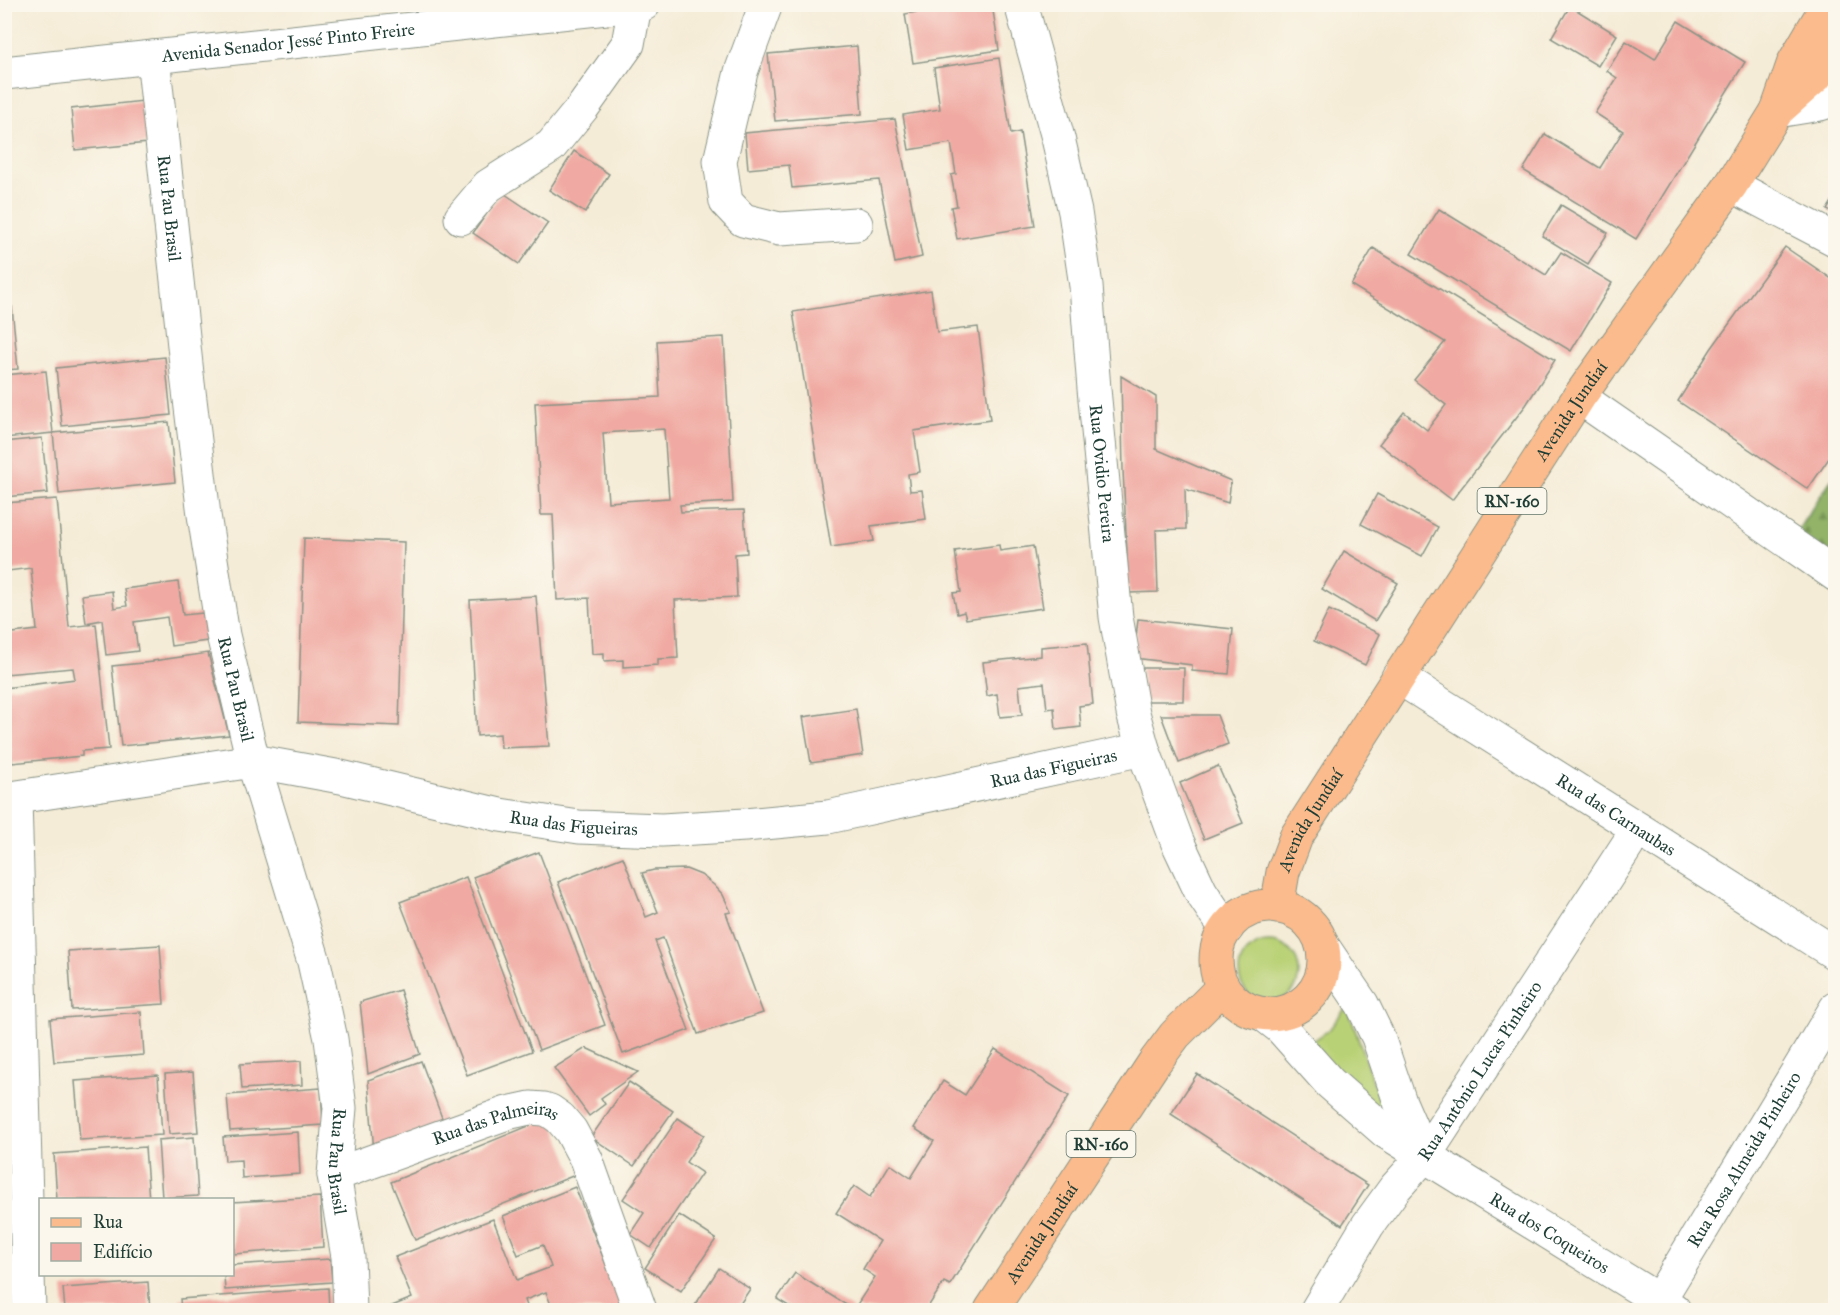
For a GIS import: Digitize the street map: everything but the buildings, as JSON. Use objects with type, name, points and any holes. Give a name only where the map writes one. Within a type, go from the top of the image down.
[{"type":"main road","name":"Avenida Jundiaí","points":[[1277,907],[1283,872],[1296,837],[1580,397],[1731,185],[1777,111],[1794,62],[1828,4]]},
{"type":"main road","name":"Avenida Jundiaí","points":[[1777,111],[1815,77],[1836,48]]},
{"type":"main road","points":[[1277,907],[1289,910],[1305,919],[1314,929],[1322,945],[1324,964],[1317,988],[1309,998],[1288,1011],[1263,1014],[1251,1011],[1235,1001],[1223,987],[1218,976],[1216,960],[1219,943],[1227,928],[1235,920],[1249,911],[1277,907]]},
{"type":"main road","name":"Avenida Jundiaí","points":[[991,1311],[1154,1063],[1175,1035],[1223,987]]},
{"type":"street","points":[[766,4],[741,72],[720,161],[726,202],[743,220],[779,229],[856,224]]},
{"type":"street","name":"Rua Ovidio Pereira","points":[[1021,4],[1058,138],[1075,212],[1086,286],[1116,617],[1133,713],[1143,749],[1177,842],[1201,892],[1227,928]]},
{"type":"street","points":[[461,218],[488,186],[551,146],[583,107],[628,44],[639,5]]},
{"type":"street","name":"Avenida Senador Jessé Pinto Freire","points":[[4,73],[639,5]]},
{"type":"street","name":"Rua Pau Brasil","points":[[153,57],[204,515],[224,636],[253,761],[314,962],[331,1039],[340,1108],[334,1175],[348,1257],[350,1311]]},
{"type":"street","points":[[1777,111],[1821,104],[1836,99]]},
{"type":"street","points":[[1731,185],[1836,240]]},
{"type":"street","points":[[1580,397],[1836,575]]},
{"type":"street","name":"Rua das Carnaubas","points":[[1398,676],[1836,954]]},
{"type":"street","name":"Rua das Figueiras","points":[[10,799],[253,761],[341,777],[500,815],[579,827],[662,830],[828,817],[1143,749]]},
{"type":"street","points":[[10,799],[29,1311]]},
{"type":"street","name":"Rua Antônio Lucas Pinheiro","points":[[1317,1311],[1368,1225],[1395,1188],[1425,1155],[1638,829]]},
{"type":"street","points":[[1322,945],[1362,1004],[1378,1037],[1400,1102],[1425,1155]]},
{"type":"street","name":"Rua Rosa Almeida Pinheiro","points":[[1662,1307],[1749,1150],[1836,1008]]},
{"type":"street","name":"Rua dos Coqueiros","points":[[1263,1014],[1281,1028],[1330,1083],[1386,1132],[1662,1307]]},
{"type":"street","name":"Rua das Palmeiras","points":[[334,1175],[507,1113],[530,1108],[550,1111],[565,1123],[586,1159],[640,1311]]},
{"type":"green space","points":[[1835,474],[1835,562],[1795,534]]},
{"type":"green space","points":[[1269,942],[1286,947],[1294,955],[1299,972],[1294,989],[1286,997],[1269,1002],[1252,997],[1244,989],[1239,972],[1244,955],[1252,947]]},
{"type":"green space","points":[[1347,1006],[1387,1123],[1307,1045],[1329,1030]]}]
